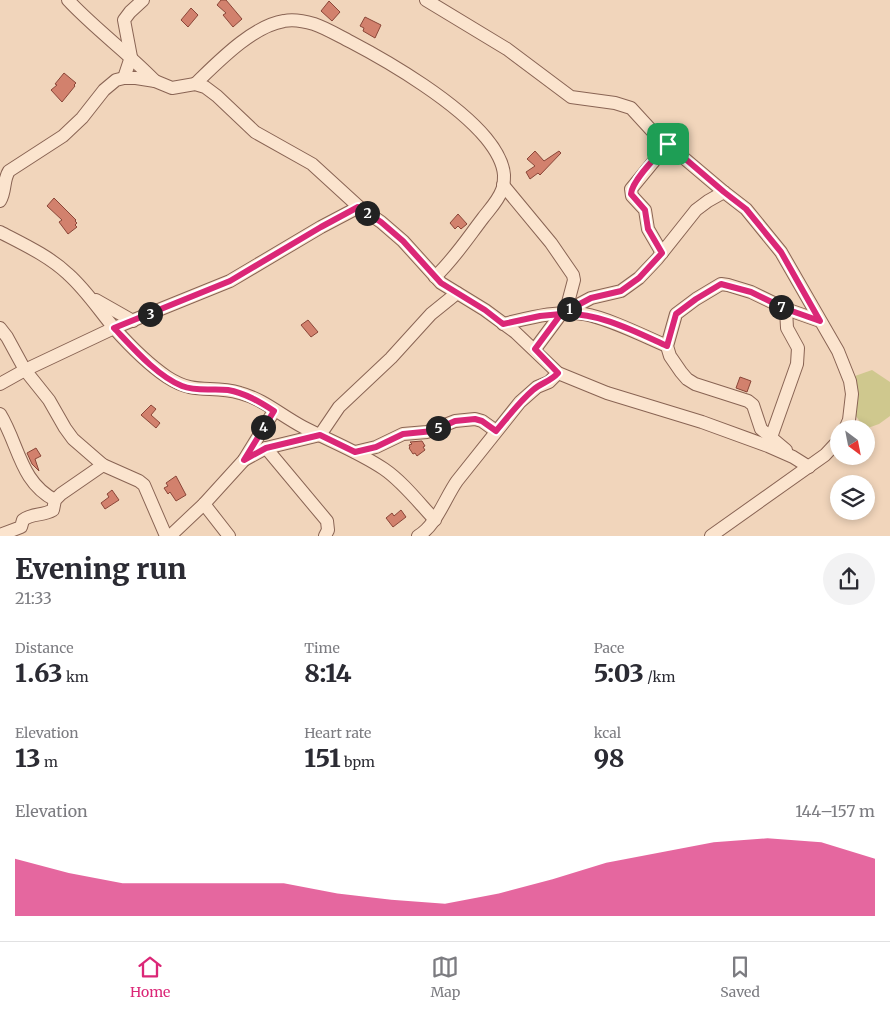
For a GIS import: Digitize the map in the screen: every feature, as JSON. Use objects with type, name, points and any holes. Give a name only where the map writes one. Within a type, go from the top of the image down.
[{"type":"street","points":[[68,0],[155,81]]},
{"type":"street","points":[[124,78],[131,57],[124,20],[144,0]]},
{"type":"street","points":[[426,0],[507,49],[571,97],[615,103],[631,108],[653,132],[746,209],[781,252],[838,351],[850,380],[852,404],[849,420]]},
{"type":"street","points":[[196,84],[229,52],[251,36],[271,25],[284,21],[297,21],[315,24],[378,57],[449,104],[469,121],[496,151],[504,173],[504,184],[497,199],[459,251],[435,277]]},
{"type":"street","points":[[0,201],[4,193],[5,180],[9,171],[63,136],[82,118],[109,84],[124,78],[155,81],[172,88],[196,84],[217,96],[255,132],[312,164],[358,207],[381,222],[403,241],[435,277],[503,324],[535,349],[558,373],[616,396],[770,441]]},
{"type":"street","points":[[662,253],[648,229],[645,210],[631,194],[631,189],[668,144]]},
{"type":"street","points":[[504,184],[551,243],[573,275],[574,280],[564,312],[535,349]]},
{"type":"street","points":[[564,312],[591,298],[621,291],[639,278],[662,253],[696,210],[724,192]]},
{"type":"street","points":[[0,384],[25,370],[114,328],[230,281],[358,207]]},
{"type":"street","points":[[0,232],[39,254],[66,273],[91,298],[114,328],[152,366],[182,386],[198,390],[227,390],[240,393],[355,452],[384,469],[401,483],[435,520]]},
{"type":"street","points":[[809,467],[770,441],[759,426],[751,403],[695,384],[687,379],[676,366],[667,346],[676,314],[721,284],[751,292],[786,309],[820,321]]},
{"type":"street","points":[[244,460],[266,448],[320,435],[338,407],[391,358],[431,314],[457,293]]},
{"type":"street","points":[[91,298],[133,321]]},
{"type":"street","points":[[770,441],[797,364],[798,348],[787,328],[786,309]]},
{"type":"street","points":[[503,324],[564,312],[600,319],[667,346]]},
{"type":"street","points":[[0,328],[25,370],[49,400],[73,439],[103,464],[144,485],[166,536]]},
{"type":"street","points":[[418,536],[429,528],[435,520],[448,494],[496,431],[531,392],[542,384],[549,382],[558,373]]},
{"type":"street","points":[[170,536],[204,504],[244,460],[274,411]]},
{"type":"street","points":[[0,414],[30,479],[38,489],[55,500]]},
{"type":"street","points":[[355,452],[376,447],[403,434],[433,431],[455,421],[475,419],[482,421],[496,431]]},
{"type":"street","points":[[266,448],[327,521],[328,530],[325,536]]},
{"type":"street","points":[[711,536],[825,456],[830,450]]},
{"type":"street","points":[[0,534],[22,527],[23,520],[28,516],[50,512],[54,508],[55,500],[69,487],[103,464]]},
{"type":"street","points":[[204,504],[229,536]]},
{"type":"shaded area","points":[[872,370],[890,382],[890,416],[879,424],[875,425],[875,420],[859,420],[856,416],[855,376]]},
{"type":"building","points":[[221,0],[226,0],[242,19],[233,27],[223,15],[226,13],[217,5]]},
{"type":"building","points":[[329,1],[340,12],[332,21],[321,11]]},
{"type":"building","points":[[191,8],[198,15],[188,27],[181,20]]},
{"type":"building","points":[[365,17],[381,25],[375,38],[363,31],[364,28],[360,26]]},
{"type":"building","points":[[64,73],[76,83],[62,102],[51,90],[57,85],[55,84]]},
{"type":"building","points":[[535,151],[544,161],[559,151],[561,153],[540,175],[538,173],[530,179],[526,172],[535,166],[527,159]]},
{"type":"building","points":[[54,198],[76,220],[77,223],[75,225],[77,227],[68,234],[59,222],[62,220],[47,206]]},
{"type":"building","points":[[458,214],[467,224],[461,229],[458,226],[455,229],[450,223]]},
{"type":"building","points":[[308,320],[318,332],[311,337],[301,325]]},
{"type":"building","points":[[740,377],[751,381],[747,392],[736,388]]},
{"type":"building","points":[[151,405],[156,409],[151,415],[160,423],[156,428],[141,415]]},
{"type":"building","points":[[422,441],[425,450],[417,456],[415,453],[413,454],[409,448],[409,445],[412,444],[410,442]]},
{"type":"building","points":[[36,448],[41,456],[35,459],[39,471],[32,464],[27,453]]},
{"type":"building","points":[[176,476],[186,495],[176,501],[170,492],[168,494],[164,488],[168,486],[166,483]]},
{"type":"building","points":[[112,490],[119,500],[105,509],[101,503],[109,497],[107,494]]},
{"type":"building","points":[[401,510],[406,517],[393,527],[386,518],[392,513],[394,516]]},
{"type":"route","points":[[668,144],[631,189],[632,196],[645,210],[648,229],[662,253],[639,278],[621,291],[591,298],[561,314],[540,316],[503,324],[485,310],[441,283],[403,241],[381,222],[358,207],[230,281],[114,328],[152,366],[182,386],[198,390],[227,390],[240,393],[264,404],[274,411],[244,460],[266,448],[320,435],[355,452],[376,447],[410,432],[433,431],[455,421],[475,419],[482,421],[496,431],[520,402],[537,387],[552,380],[558,373],[535,349],[561,314],[585,315],[600,319],[667,346],[676,314],[721,284],[751,292],[786,309],[820,321],[781,252],[746,209],[668,144]]}]
